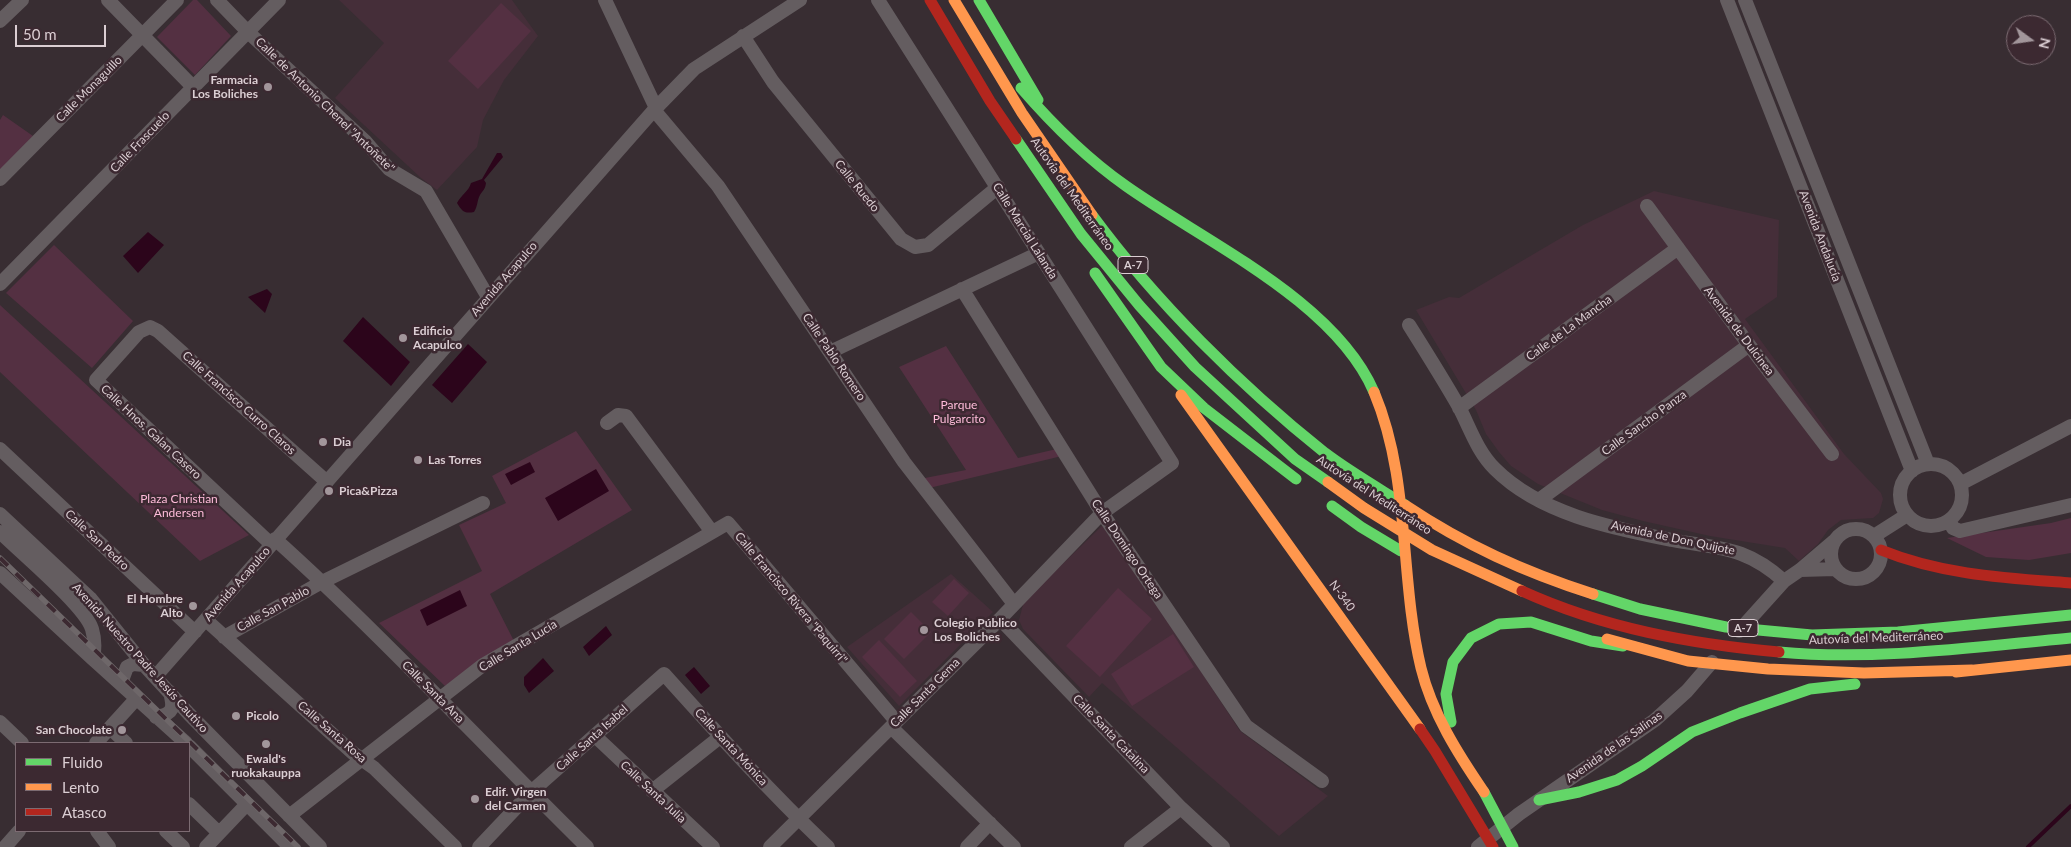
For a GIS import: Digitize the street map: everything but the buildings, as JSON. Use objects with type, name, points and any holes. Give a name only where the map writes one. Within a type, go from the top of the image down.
[{"type":"main road","name":"Autovía del Mediterráneo","points":[[930,0],[990,100],[1081,234],[1139,305],[1195,367],[1295,459],[1364,508],[1432,550],[1551,604],[1616,626],[1680,639],[1739,648],[1815,655],[1912,653],[2071,638]]},
{"type":"main road","name":"Autovía del Mediterráneo","points":[[954,0],[1022,113],[1071,185],[1093,217],[1156,294],[1248,389],[1327,454],[1433,524],[1485,553],[1564,585],[1640,609],[1726,626],[1812,635],[1898,632],[2071,615]]},
{"type":"main road","points":[[965,0],[1013,78],[1050,122],[1090,159],[1302,303],[1341,340],[1368,378],[1384,415],[1398,467],[1413,618],[1422,669],[1439,717],[1454,748],[1484,792]]},
{"type":"main road","points":[[979,0],[1050,122]]},
{"type":"main road","points":[[931,24],[948,49],[970,66]]},
{"type":"main road","points":[[990,100],[1018,162],[1077,248]]},
{"type":"main road","points":[[1088,263],[1161,367],[1204,408],[1308,488]]},
{"type":"main road","name":"N-340","points":[[1161,367],[1436,751],[1493,847]]},
{"type":"main road","points":[[1323,499],[1361,527],[1415,559]]},
{"type":"main road","points":[[1881,550],[1899,559],[1992,577],[2071,583]]},
{"type":"main road","points":[[1522,610],[1646,650],[1688,661],[1768,669],[1864,673],[1972,670]]},
{"type":"main road","points":[[1513,847],[1484,792],[1450,720],[1446,694],[1453,662],[1471,638],[1499,624],[1531,622],[1591,641],[1646,650]]},
{"type":"main road","points":[[1539,800],[1578,792],[1616,780],[1642,766],[1692,732],[1740,713],[1810,690],[2071,660]]},
{"type":"street","points":[[0,21],[22,0]]},
{"type":"street","points":[[108,0],[193,87]]},
{"type":"street","name":"Calle Monaguillo","points":[[0,178],[177,0]]},
{"type":"street","name":"Calle de Antonio Chenel \"Antoñete\"","points":[[216,0],[365,141],[389,169],[426,191],[488,297]]},
{"type":"street","name":"Calle Frascuelo","points":[[0,284],[278,0]]},
{"type":"street","name":"Calle Pablo Romero","points":[[605,0],[655,109],[718,186],[904,462],[1014,604]]},
{"type":"street","name":"Calle Marcial Lalanda","points":[[878,0],[1172,463]]},
{"type":"street","name":"Avenida Andalucía","points":[[1727,0],[1912,471]]},
{"type":"street","name":"Avenida Andalucía","points":[[1745,0],[1928,464]]},
{"type":"street","name":"Avenida Acapulco","points":[[155,677],[655,109],[694,69],[795,1]]},
{"type":"street","name":"Calle Ruedo","points":[[743,36],[773,82],[900,239],[915,247],[928,245],[998,187]]},
{"type":"street","name":"Avenida de Dulcinea","points":[[1647,206],[1832,454]]},
{"type":"street","name":"Calle de La Mancha","points":[[1459,408],[1678,248]]},
{"type":"street","points":[[830,352],[1039,253]]},
{"type":"street","name":"Calle Domingo Ortega","points":[[962,289],[1102,513],[1246,726],[1322,781]]},
{"type":"street","name":"Avenida de Don Quijote","points":[[1409,325],[1459,408],[1477,446],[1494,468],[1514,486],[1539,500],[1577,516],[1623,530],[1742,553],[1773,571],[1779,585]]},
{"type":"street","name":"Calle Francisco Curro Claros","points":[[96,380],[139,332],[150,327],[158,331],[327,482]]},
{"type":"street","name":"Calle Sancho Panza","points":[[1539,500],[1749,345]]},
{"type":"street","name":"Calle Hnos. Galan Casero","points":[[96,380],[273,542]]},
{"type":"street","points":[[607,423],[618,415],[626,416],[712,532]]},
{"type":"street","points":[[1960,484],[2071,426]]},
{"type":"street","name":"Calle San Pedro","points":[[0,449],[195,632]]},
{"type":"street","name":"Calle Santa Gema","points":[[770,847],[1000,619],[1102,513],[1172,463]]},
{"type":"street","points":[[1928,464],[1948,469],[1960,484],[1962,494],[1961,504],[1956,513],[1940,526],[1922,524],[1907,515],[1902,506],[1902,487],[1912,471],[1928,464]]},
{"type":"street","name":"Calle San Pablo","points":[[224,637],[322,582],[483,503]]},
{"type":"street","points":[[1949,520],[1953,528],[1960,531],[2071,505]]},
{"type":"street","name":"Avenida Nuestro Padre Jesús Cautivo","points":[[0,514],[90,598],[144,666],[170,692],[188,714],[320,847]]},
{"type":"street","points":[[1874,536],[1907,515]]},
{"type":"street","name":"Calle Francisco Rivera \"Paquirri\"","points":[[712,532],[728,523],[894,724],[1014,847]]},
{"type":"street","points":[[1800,570],[1835,569],[1849,578],[1866,578],[1878,567],[1881,550],[1874,536],[1868,531],[1853,528],[1846,530],[1834,541],[1830,555],[1835,569]]},
{"type":"street","name":"Avenida Nuestro Padre Jesús Cautivo","points":[[0,532],[80,608],[92,628],[95,648],[93,659]]},
{"type":"street","name":"Calle Santa Lucía","points":[[289,816],[483,666],[712,532]]},
{"type":"street","name":"Avenida de las Salinas","points":[[1478,847],[1519,814],[1655,720],[1687,691],[1779,585],[1834,541]]},
{"type":"street","name":"Calle Santa Ana","points":[[273,542],[322,582],[587,847]]},
{"type":"street","name":"Avenida Nuestro Padre Jesús Cautivo","points":[[0,573],[185,742]]},
{"type":"street","name":"Calle Santa Catalina","points":[[1000,619],[1181,808],[1223,847]]},
{"type":"street","name":"Calle Santa Rosa","points":[[206,620],[362,760],[374,768],[455,847]]},
{"type":"street","points":[[121,684],[123,673],[127,667],[133,664],[144,666]]},
{"type":"street","name":"Calle Santa Isabel","points":[[479,847],[531,792],[664,674]]},
{"type":"street","name":"Calle Santa Mónica","points":[[664,674],[720,737],[799,820],[828,847]]},
{"type":"street","points":[[156,717],[165,716],[170,712],[173,705],[170,692]]},
{"type":"street","points":[[97,742],[136,699]]},
{"type":"street","points":[[0,722],[21,742]]},
{"type":"street","points":[[110,728],[125,742]]},
{"type":"street","name":"Calle Santa Julia","points":[[595,736],[713,847]]},
{"type":"street","points":[[652,791],[720,737]]},
{"type":"street","name":"Avenida Nuestro Padre Jesús Cautivo","points":[[190,747],[290,847]]},
{"type":"street","points":[[206,847],[247,804]]},
{"type":"street","points":[[190,805],[222,830]]},
{"type":"street","points":[[1131,847],[1181,808]]},
{"type":"street","points":[[967,847],[990,823]]},
{"type":"street","points":[[6,847],[18,832]]},
{"type":"street","points":[[98,832],[108,847]]},
{"type":"street","points":[[167,832],[183,847]]},
{"type":"shaded area","points":[[339,0],[512,0],[538,36],[504,80],[483,120],[477,147],[437,190],[421,178],[335,98],[384,43]]},
{"type":"shaded area","points":[[497,153],[501,153],[503,157],[484,180],[486,183],[485,187],[474,212],[468,213],[464,211],[457,203],[471,183],[482,179]]},
{"type":"shaded area","points":[[1654,191],[1779,220],[1777,297],[1745,319],[1844,454],[1881,493],[1883,499],[1879,513],[1873,518],[1841,520],[1828,530],[1818,544],[1799,561],[1785,548],[1710,536],[1643,521],[1602,510],[1538,484],[1511,466],[1486,434],[1476,410],[1416,310],[1449,297],[1459,298],[1583,225]]},
{"type":"shaded area","points":[[148,232],[164,245],[138,273],[123,256]]},
{"type":"shaded area","points":[[267,289],[272,294],[265,313],[248,297]]},
{"type":"shaded area","points":[[363,317],[410,362],[391,386],[343,341]]},
{"type":"shaded area","points":[[468,344],[487,362],[452,403],[432,385]]},
{"type":"shaded area","points":[[530,462],[535,472],[511,485],[505,474]]},
{"type":"shaded area","points":[[596,469],[609,491],[558,521],[545,498]]},
{"type":"shaded area","points":[[1103,525],[1240,731],[1328,796],[1279,836],[1102,683],[1089,697],[1023,629],[1019,620],[1024,601]]},
{"type":"shaded area","name":"Colegio Público Los Boliches","points":[[951,574],[993,612],[899,706],[847,647]]},
{"type":"shaded area","points":[[460,590],[467,606],[427,626],[420,610]]},
{"type":"shaded area","points":[[606,626],[612,635],[589,656],[583,647]]},
{"type":"shaded area","points":[[543,658],[554,671],[529,693],[524,685],[524,677]]},
{"type":"shaded area","points":[[694,667],[710,686],[701,694],[685,675]]},
{"type":"green space","points":[[193,0],[197,0],[231,36],[195,75],[157,37]]},
{"type":"green space","points":[[501,3],[531,31],[478,89],[448,61]]},
{"type":"green space","points":[[3,115],[33,136],[0,173],[0,120]]},
{"type":"green space","points":[[54,245],[133,321],[92,368],[6,293]]},
{"type":"green space","name":"Plaza Christian Andersen","points":[[0,305],[249,535],[200,561],[0,372]]},
{"type":"green space","name":"Parque Pulgarcito","points":[[946,346],[1018,458],[1061,448],[1066,455],[925,489],[925,478],[966,470],[899,367]]},
{"type":"green space","points":[[576,431],[632,510],[490,594],[515,643],[445,686],[379,623],[482,571],[459,525],[506,503],[492,476]]},
{"type":"green space","points":[[2071,518],[2071,553],[2029,560],[1986,557],[1947,538],[2051,523]]},
{"type":"green space","points":[[954,579],[969,593],[948,616],[932,602]]},
{"type":"green space","points":[[1118,588],[1152,619],[1100,677],[1066,646]]},
{"type":"green space","points":[[911,612],[931,632],[904,659],[884,639]]},
{"type":"green space","points":[[1173,634],[1194,667],[1132,706],[1111,674]]},
{"type":"green space","points":[[879,640],[917,681],[900,697],[862,657]]},
{"type":"waterway","points":[[2028,847],[2071,806]]},
{"type":"railway","points":[[0,558],[190,742]]},
{"type":"railway","points":[[190,742],[298,847]]},
{"type":"traffic: fast","points":[[979,0],[1038,100]]},
{"type":"traffic: fast","points":[[1021,88],[1070,140],[1111,175],[1265,276],[1299,302],[1330,329],[1355,359],[1374,392]]},
{"type":"traffic: fast","points":[[1016,139],[1081,234],[1139,305],[1195,367],[1295,459],[1328,482]]},
{"type":"traffic: fast","points":[[1092,215],[1172,311],[1201,342],[1262,400],[1325,453],[1405,505]]},
{"type":"traffic: fast","points":[[1095,273],[1161,367],[1204,408],[1296,479]]},
{"type":"traffic: fast","points":[[1332,506],[1361,527],[1401,551]]},
{"type":"traffic: fast","points":[[1593,594],[1640,609],[1726,627],[1812,635],[1898,632],[2071,615]]},
{"type":"traffic: fast","points":[[1451,722],[1446,694],[1453,662],[1471,638],[1499,624],[1531,622],[1591,641],[1623,646]]},
{"type":"traffic: fast","points":[[1779,652],[1852,655],[1888,654],[2071,638]]},
{"type":"traffic: fast","points":[[1539,800],[1579,792],[1617,780],[1642,766],[1692,732],[1740,713],[1810,689],[1855,684]]},
{"type":"traffic: fast","points":[[1484,792],[1513,847]]},
{"type":"traffic: slow","points":[[954,0],[1022,113],[1092,215]]},
{"type":"traffic: slow","points":[[1374,392],[1386,425],[1394,459],[1414,633],[1421,668],[1432,701],[1447,733],[1484,792]]},
{"type":"traffic: slow","points":[[1181,395],[1420,729]]},
{"type":"traffic: slow","points":[[1328,482],[1364,508],[1432,550],[1522,591]]},
{"type":"traffic: slow","points":[[1405,505],[1450,533],[1519,567],[1593,594]]},
{"type":"traffic: slow","points":[[1607,639],[1688,661],[1768,669],[1864,673],[1972,670]]},
{"type":"traffic: slow","points":[[1956,672],[2071,660]]},
{"type":"traffic: jam","points":[[930,0],[990,101],[1016,139]]},
{"type":"traffic: jam","points":[[1881,550],[1927,565],[1974,574],[2071,583]]},
{"type":"traffic: jam","points":[[1522,591],[1584,615],[1648,632],[1680,639],[1779,652]]},
{"type":"traffic: jam","points":[[1420,729],[1493,847]]},
{"type":"place","name":"Farmacia Los Boliches","points":[[268,87]]},
{"type":"place","name":"Edificio Acapulco","points":[[403,338]]},
{"type":"place","name":"Dia","points":[[323,442]]},
{"type":"place","name":"Las Torres","points":[[418,460]]},
{"type":"place","name":"Pica&Pizza","points":[[329,491]]},
{"type":"place","name":"El Hombre Alto","points":[[193,606]]},
{"type":"place","name":"Colegio Público Los Boliches","points":[[924,630]]},
{"type":"place","name":"Picolo","points":[[236,716]]},
{"type":"place","name":"San Chocolate","points":[[122,730]]},
{"type":"place","name":"Ewald's ruokakauppa","points":[[266,744]]},
{"type":"place","name":"Edif. Virgen del Carmen","points":[[475,799]]}]
